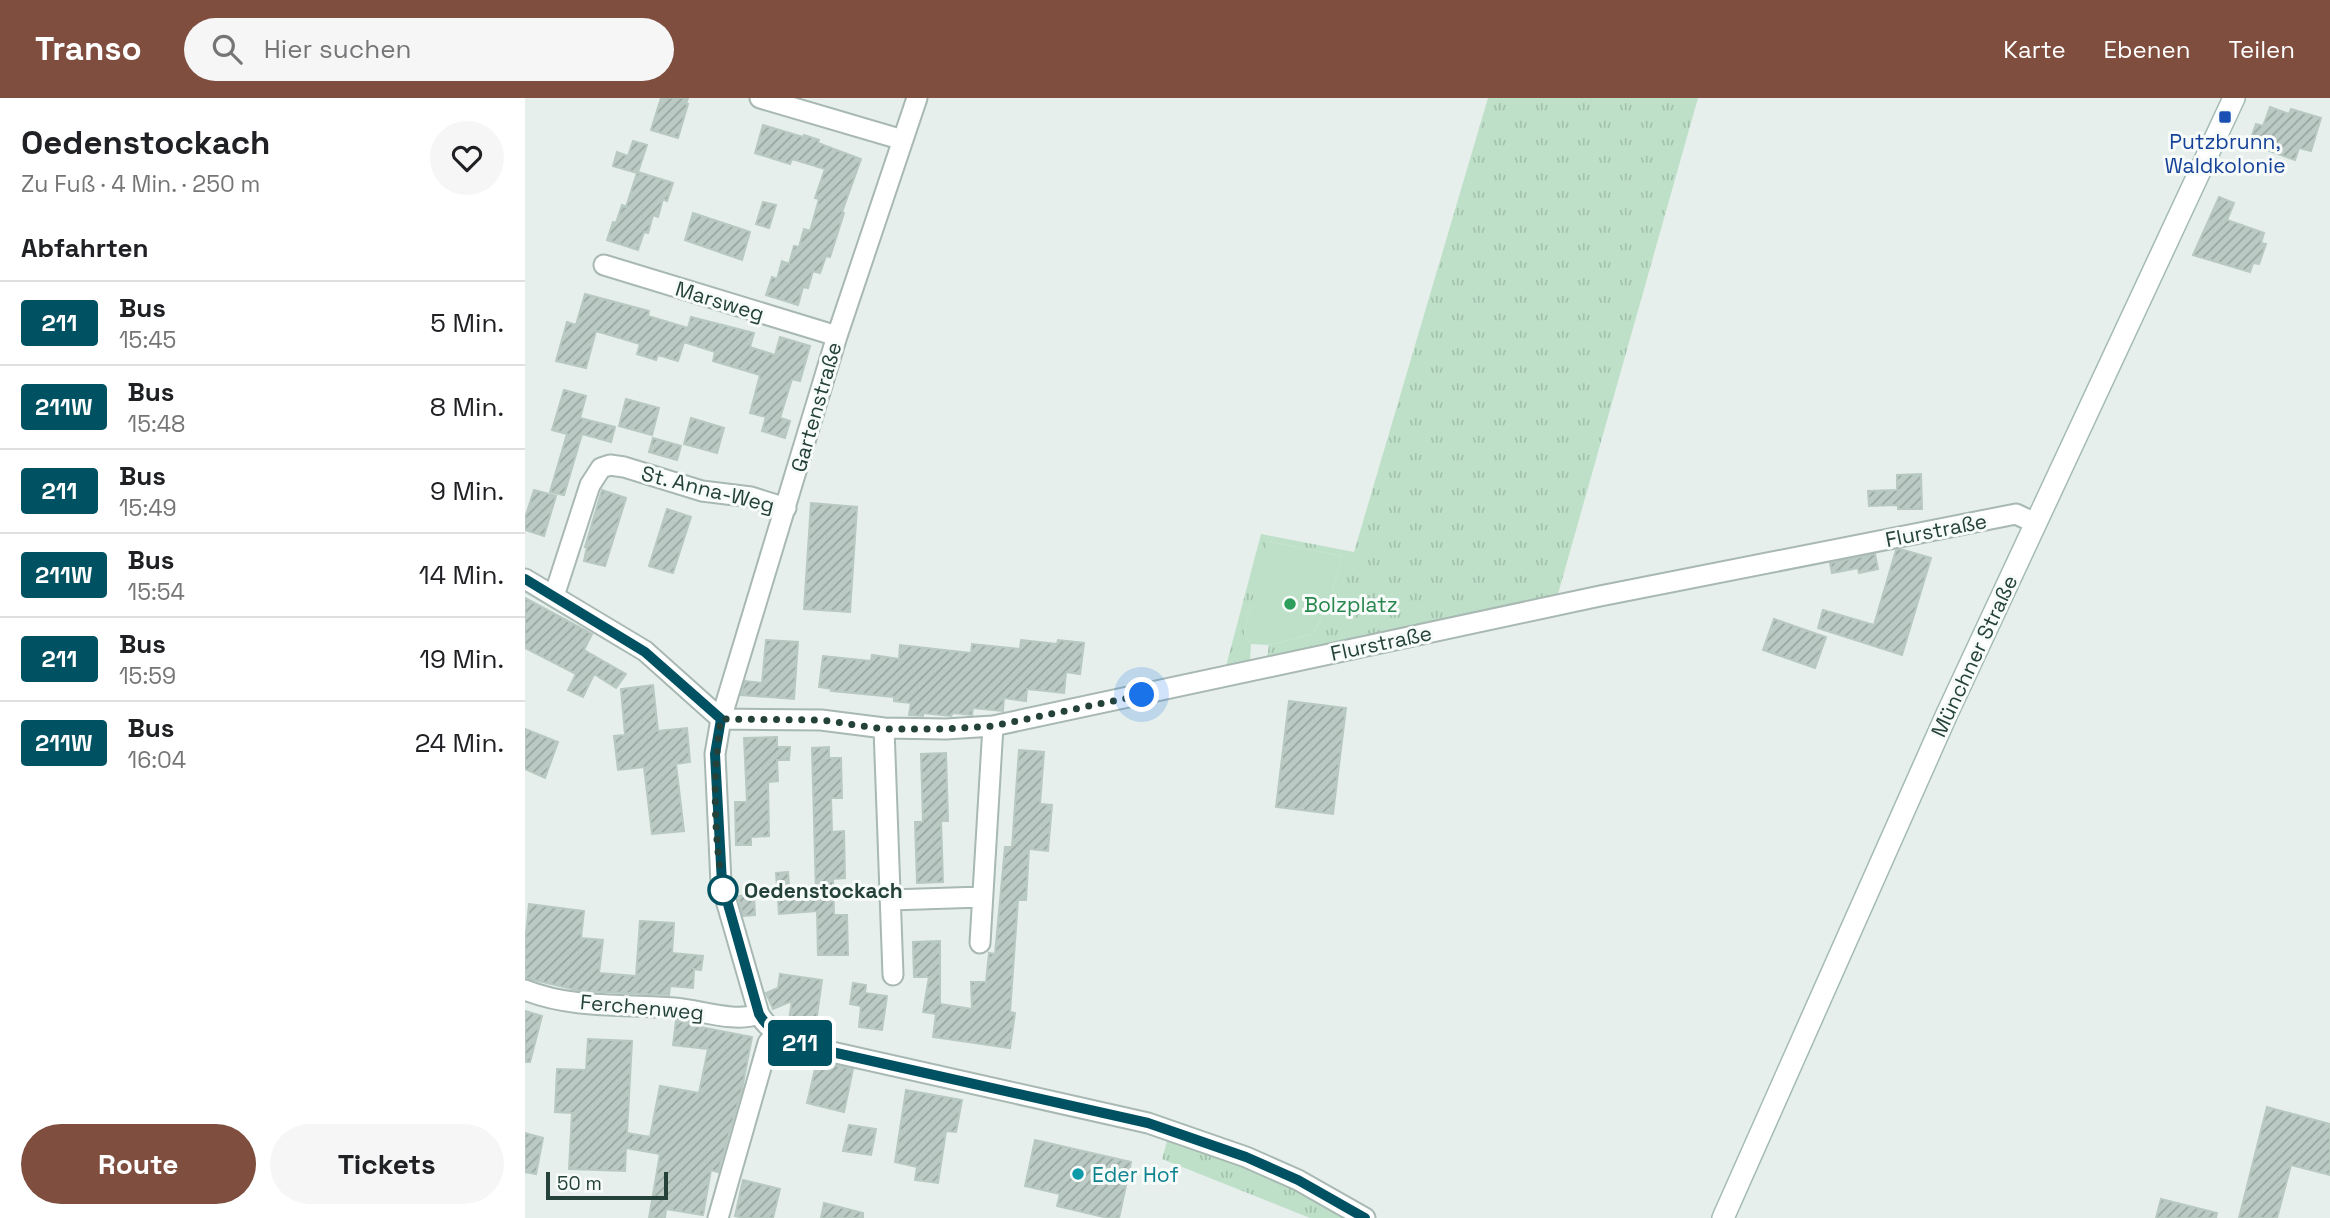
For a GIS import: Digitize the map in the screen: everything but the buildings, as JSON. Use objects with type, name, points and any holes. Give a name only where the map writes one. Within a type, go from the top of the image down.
[{"type":"main road","name":"Münchner Straße","points":[[1723,1218],[1946,716],[2234,98]]},
{"type":"street","points":[[760,98],[902,140]]},
{"type":"street","name":"Gartenstraße","points":[[759,1014],[722,883],[715,754],[721,719],[837,336],[917,98]]},
{"type":"street","name":"Marsweg","points":[[604,265],[837,336]]},
{"type":"street","name":"St. Anna-Weg","points":[[554,596],[590,485],[601,468],[610,465],[624,467],[702,491],[751,497],[786,508]]},
{"type":"street","name":"Flurstraße","points":[[721,719],[821,720],[884,729],[993,726],[1600,596],[2017,514],[2035,523]]},
{"type":"street","points":[[525,579],[645,652],[721,719]]},
{"type":"street","points":[[980,943],[993,726]]},
{"type":"street","points":[[884,729],[893,975]]},
{"type":"street","points":[[890,900],[982,897]]},
{"type":"street","name":"Ferchenweg","points":[[525,990],[539,996],[609,1007],[672,1008],[747,1018],[759,1014]]},
{"type":"street","points":[[759,1014],[766,1025],[787,1039],[814,1048],[1148,1123],[1298,1180],[1365,1218]]},
{"type":"street","points":[[718,1218],[768,1043],[776,1032]]},
{"type":"green space","points":[[1488,98],[1698,98],[1558,594],[1267,658],[1269,645],[1313,634],[1323,615],[1342,556],[1268,541],[1244,634],[1251,644],[1250,662],[1225,670],[1261,534],[1354,552]]},
{"type":"green space","name":"Bolzplatz","points":[[1267,541],[1342,556],[1331,596],[1313,634],[1269,645],[1251,644],[1244,634]]},
{"type":"green space","points":[[1168,1138],[1260,1173],[1348,1218],[1310,1218],[1162,1159]]},
{"type":"bus line","name":"211","points":[[525,579],[645,652],[721,719],[715,754],[722,883],[759,1014],[766,1025],[787,1039],[814,1048],[1148,1123],[1246,1157],[1298,1180],[1365,1218]]},
{"type":"place","name":"Putzbrunn, Waldkolonie","points":[[2225,117]]},
{"type":"place","name":"Bolzplatz","points":[[1290,604]]},
{"type":"place","name":"Oedenstockach","points":[[723,890]]},
{"type":"place","name":"Eder Hof","points":[[1078,1174]]},
{"type":"route","points":[[723,890],[724,896],[715,754],[721,719],[821,720],[884,729],[946,729],[993,726],[1142,695]]}]
